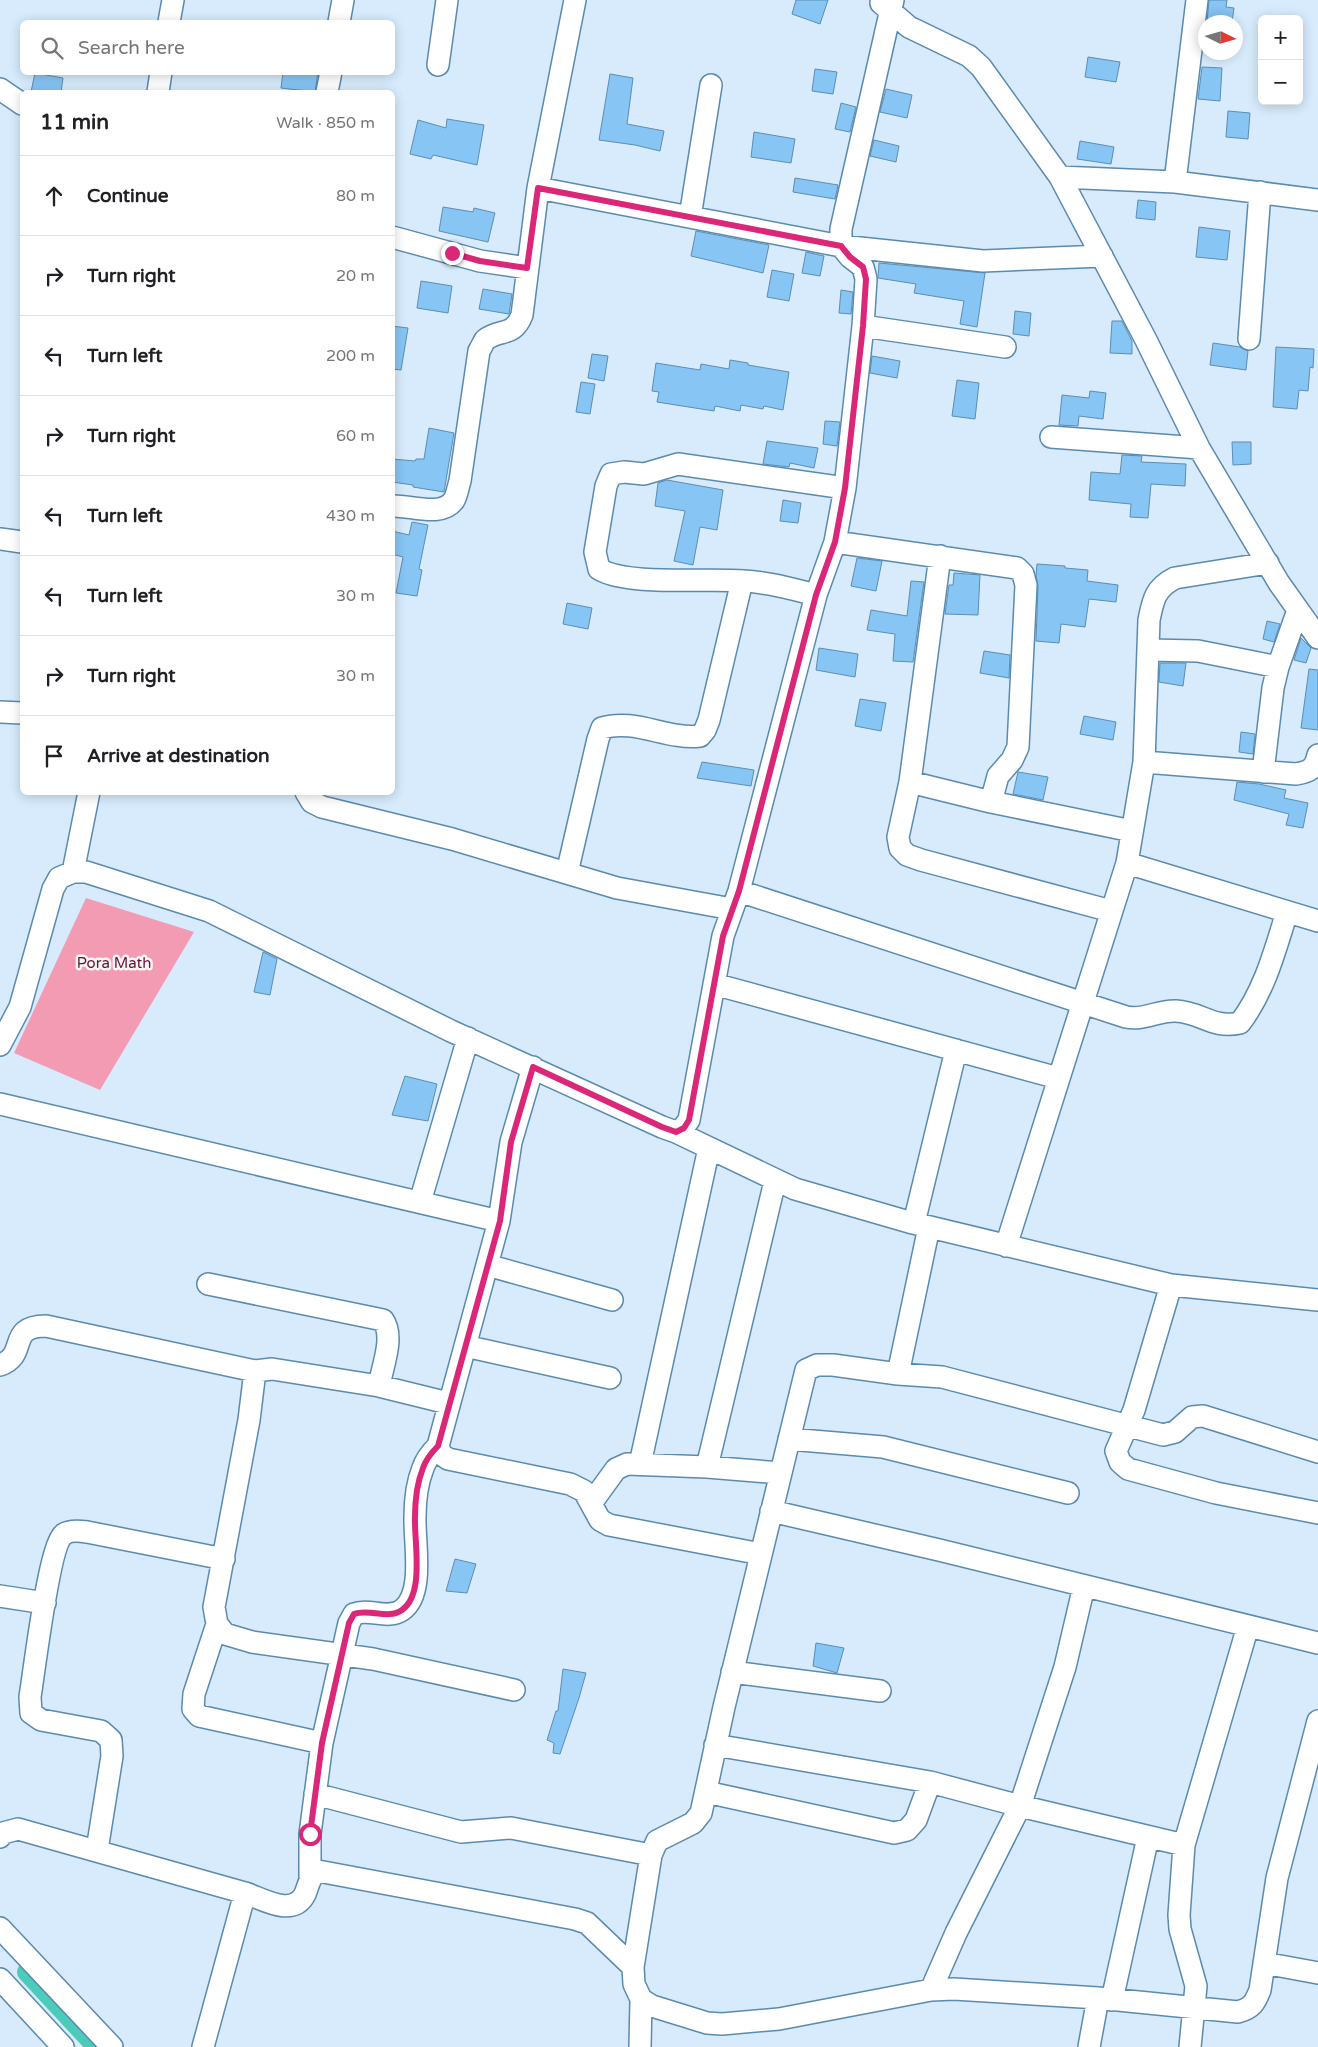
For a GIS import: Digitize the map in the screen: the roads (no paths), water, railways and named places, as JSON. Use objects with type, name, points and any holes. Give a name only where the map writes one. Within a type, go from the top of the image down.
[{"type":"street","points":[[170,20],[173,0]]},
{"type":"street","points":[[340,20],[343,0]]},
{"type":"street","points":[[438,65],[447,0]]},
{"type":"street","points":[[395,506],[438,510],[448,506],[454,499],[460,481],[479,351],[485,341],[495,335],[512,331],[519,323],[522,315],[538,188],[575,0]]},
{"type":"street","points":[[1175,182],[1197,0]]},
{"type":"street","points":[[887,4],[909,27],[969,56],[981,66],[1060,177],[1146,340],[1199,448],[1268,563],[1318,638]]},
{"type":"street","points":[[676,1132],[684,1128],[689,1120],[723,936],[736,900],[816,595],[835,542],[845,488],[863,326],[866,279],[863,267],[850,257],[841,246],[841,229],[887,4]]},
{"type":"street","points":[[158,90],[161,75]]},
{"type":"street","points":[[327,90],[330,75]]},
{"type":"street","points":[[690,217],[711,85]]},
{"type":"street","points":[[0,89],[20,103]]},
{"type":"street","points":[[1060,177],[1175,182],[1318,200]]},
{"type":"street","points":[[538,188],[841,246],[983,261],[1102,256]]},
{"type":"street","points":[[1249,338],[1260,192]]},
{"type":"street","points":[[395,238],[480,261],[527,268]]},
{"type":"street","points":[[863,326],[1005,347]]},
{"type":"street","points":[[1051,437],[1199,448]]},
{"type":"street","points":[[816,595],[772,584],[616,576],[599,569],[595,552],[606,486],[611,474],[624,472],[644,474],[678,464],[845,488]]},
{"type":"street","points":[[0,539],[20,542]]},
{"type":"street","points":[[835,542],[1017,568],[1023,574],[1026,585],[1018,747],[1012,760],[998,776],[991,802]]},
{"type":"street","points":[[940,556],[910,782],[898,837],[900,848],[908,855],[921,860],[1112,911]]},
{"type":"street","points":[[1006,1246],[1127,863],[1144,762],[1149,620],[1152,602],[1163,584],[1175,578],[1268,563]]},
{"type":"street","points":[[567,873],[602,728],[613,725],[627,725],[688,738],[700,736],[705,730],[742,581]]},
{"type":"street","points":[[1263,772],[1273,688],[1278,667],[1298,610]]},
{"type":"street","points":[[1148,650],[1198,651],[1278,667]]},
{"type":"street","points":[[0,712],[20,712]]},
{"type":"street","points":[[1144,762],[1296,774],[1309,772],[1316,764],[1318,755]]},
{"type":"street","points":[[910,782],[991,802],[1132,831]]},
{"type":"street","points":[[73,872],[88,795]]},
{"type":"street","points":[[308,795],[312,802],[322,807],[452,839],[617,888],[736,900],[1136,1020],[1174,1011],[1184,1012],[1216,1024],[1230,1025],[1240,1023],[1248,1013],[1264,980],[1287,912]]},
{"type":"street","points":[[1127,863],[1318,921]]},
{"type":"street","points":[[0,1045],[20,1007],[53,889],[59,878],[73,872],[86,872],[209,911],[468,1038],[676,1132],[775,1181],[796,1189],[922,1225],[1171,1285],[1318,1300]]},
{"type":"street","points":[[714,984],[1058,1078]]},
{"type":"street","points":[[420,1202],[468,1038]]},
{"type":"street","points":[[898,1374],[922,1225],[956,1050]]},
{"type":"street","points":[[0,1837],[3,1833],[18,1830],[97,1850],[245,1893],[280,1906],[291,1907],[300,1902],[310,1877],[310,1834],[322,1743],[349,1623],[354,1614],[361,1611],[393,1615],[408,1606],[415,1588],[416,1498],[423,1467],[429,1456],[438,1446],[448,1403],[500,1221],[511,1142],[533,1067]]},
{"type":"street","points":[[0,1104],[500,1221]]},
{"type":"street","points":[[640,1464],[709,1148]]},
{"type":"street","points":[[707,1466],[775,1181]]},
{"type":"street","points":[[487,1265],[612,1300]]},
{"type":"street","points":[[208,1284],[383,1320],[388,1326],[388,1336],[379,1386]]},
{"type":"street","points":[[1171,1285],[1128,1426],[1116,1451],[1120,1462],[1128,1469],[1216,1493],[1318,1512]]},
{"type":"street","points":[[0,1365],[7,1363],[12,1357],[25,1330],[32,1326],[46,1326],[255,1370],[272,1369],[379,1386],[448,1403]]},
{"type":"street","points":[[465,1346],[610,1378]]},
{"type":"street","points":[[1318,1452],[1203,1416],[1192,1417],[1174,1432],[1163,1435],[967,1382],[942,1377],[898,1374],[833,1365],[817,1365],[806,1370],[732,1672],[701,1813],[693,1823],[657,1841],[651,1855],[633,1967],[634,1984],[642,1999],[652,2006],[707,2023],[722,2024],[779,2019],[931,1990],[954,1989],[1105,1999],[1238,2012],[1249,2009],[1255,2003],[1260,1990],[1277,1878],[1318,1721]]},
{"type":"street","points":[[255,1370],[249,1420],[214,1607],[217,1624],[194,1694],[193,1708],[199,1716],[322,1743]]},
{"type":"street","points":[[789,1439],[883,1447],[1068,1493]]},
{"type":"street","points":[[438,1446],[441,1454],[448,1459],[570,1484],[584,1491],[592,1502],[600,1520],[609,1525],[761,1554]]},
{"type":"street","points":[[592,1502],[616,1469],[627,1464],[707,1466],[781,1473]]},
{"type":"street","points":[[771,1512],[939,1550],[1318,1644]]},
{"type":"street","points":[[97,1850],[112,1756],[111,1740],[101,1731],[41,1720],[31,1713],[30,1698],[45,1603],[57,1544],[64,1534],[74,1531],[224,1559]]},
{"type":"street","points":[[931,1990],[956,1933],[1020,1806],[1065,1667],[1084,1586]]},
{"type":"street","points":[[0,1596],[45,1603]]},
{"type":"street","points":[[217,1624],[225,1634],[252,1642],[343,1654],[514,1690]]},
{"type":"street","points":[[1190,2047],[1196,2007],[1196,1986],[1180,1930],[1179,1915],[1184,1845],[1248,1626]]},
{"type":"street","points":[[732,1672],[880,1692]]},
{"type":"street","points":[[715,1745],[930,1782],[1020,1806],[1184,1845]]},
{"type":"street","points":[[706,1792],[894,1833],[907,1830],[916,1820],[930,1782]]},
{"type":"street","points":[[316,1794],[461,1832],[512,1828],[651,1855]]},
{"type":"street","points":[[1089,2047],[1105,1999],[1148,1837]]},
{"type":"street","points":[[310,1877],[318,1871],[575,1919],[587,1923],[633,1967]]},
{"type":"street","points":[[203,2047],[245,1893]]},
{"type":"street","points":[[0,1928],[112,2047]]},
{"type":"street","points":[[1264,1963],[1318,1974]]},
{"type":"street","points":[[0,1979],[52,2043]]},
{"type":"street","points":[[640,2047],[642,1999]]},
{"type":"waterway","points":[[27,1972],[97,2047]]},
{"type":"park label","name":"Pora Math","points":[[114,963]]}]
